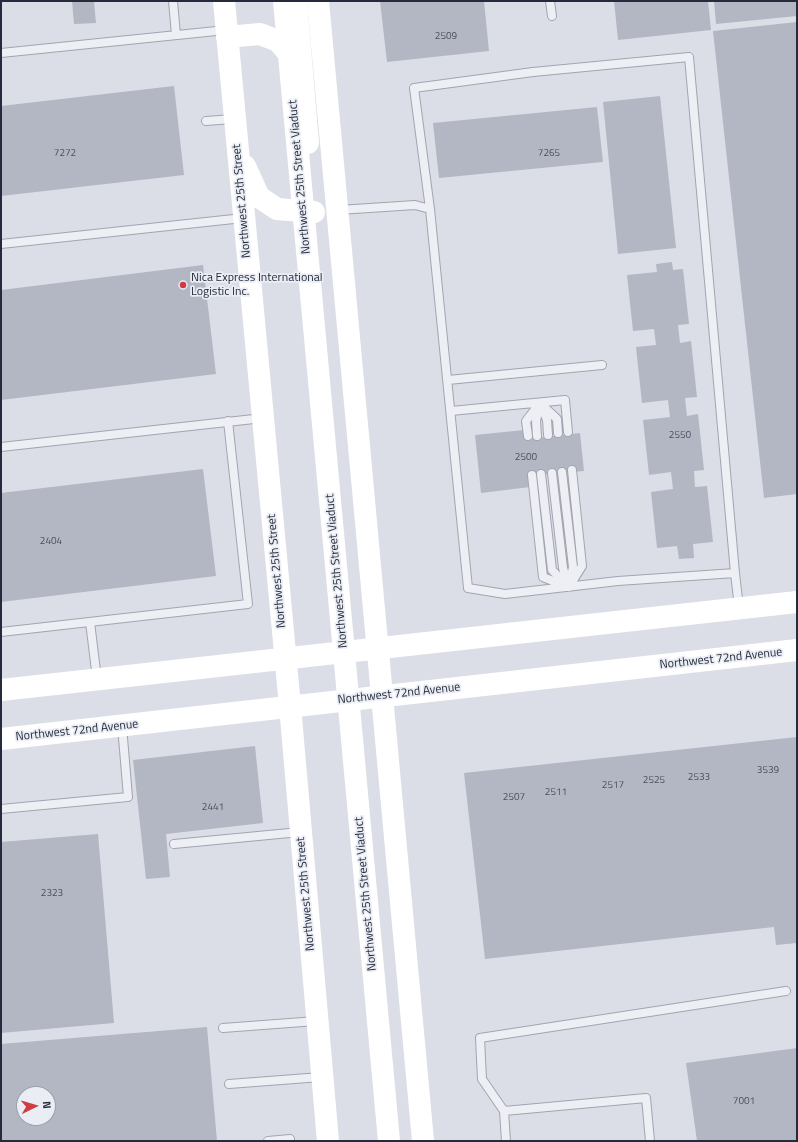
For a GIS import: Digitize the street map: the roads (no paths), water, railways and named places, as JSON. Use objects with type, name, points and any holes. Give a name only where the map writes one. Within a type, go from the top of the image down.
[{"type":"main road","name":"Northwest 25th Street","points":[[224,1],[290,706],[328,1141]]},
{"type":"main road","name":"Northwest 25th Street Viaduct","points":[[284,1],[390,1141]]},
{"type":"main road","points":[[296,1],[302,70],[321,211],[390,1141]]},
{"type":"main road","points":[[318,1],[423,1141]]},
{"type":"main road","points":[[227,33],[260,34],[278,41],[302,70]]},
{"type":"main road","points":[[237,148],[259,198],[277,209],[321,211]]},
{"type":"main road","points":[[1,690],[797,602]]},
{"type":"main road","name":"Northwest 72nd Avenue","points":[[1,739],[797,650]]},
{"type":"lane","points":[[173,1],[176,35]]},
{"type":"lane","points":[[550,1],[552,16]]},
{"type":"lane","points":[[1,53],[176,35],[227,33]]},
{"type":"lane","points":[[735,573],[618,581],[504,594],[468,588],[430,209],[414,88],[533,72],[690,57],[739,608]]},
{"type":"lane","points":[[206,121],[235,119]]},
{"type":"lane","points":[[321,211],[415,206],[430,209]]},
{"type":"lane","points":[[1,244],[244,218]]},
{"type":"lane","points":[[448,380],[602,365]]},
{"type":"lane","points":[[451,411],[565,400],[568,432]]},
{"type":"lane","points":[[540,403],[557,419],[558,433]]},
{"type":"lane","points":[[540,403],[547,420],[548,435]]},
{"type":"lane","points":[[537,436],[536,421],[540,403]]},
{"type":"lane","points":[[528,436],[526,421],[540,403]]},
{"type":"lane","points":[[1,447],[263,418]]},
{"type":"lane","points":[[1,632],[248,604],[228,421]]},
{"type":"lane","points":[[569,587],[582,566],[572,470]]},
{"type":"lane","points":[[562,472],[572,566],[569,587]]},
{"type":"lane","points":[[552,473],[563,568],[569,587]]},
{"type":"lane","points":[[541,474],[552,570],[569,587]]},
{"type":"lane","points":[[532,475],[543,577],[569,587]]},
{"type":"lane","points":[[90,622],[97,679]]},
{"type":"lane","points":[[1,809],[128,797],[122,726]]},
{"type":"lane","points":[[174,844],[300,832]]},
{"type":"lane","points":[[506,1141],[504,1111],[482,1079],[480,1038],[786,991]]},
{"type":"lane","points":[[223,1028],[317,1021]]},
{"type":"lane","points":[[229,1084],[322,1077]]},
{"type":"lane","points":[[504,1111],[646,1098],[650,1141]]},
{"type":"lane","points":[[268,1141],[290,1139],[290,1141]]},
{"type":"place","name":"Nica Express International Logistic Inc.","points":[[183,285]]}]
